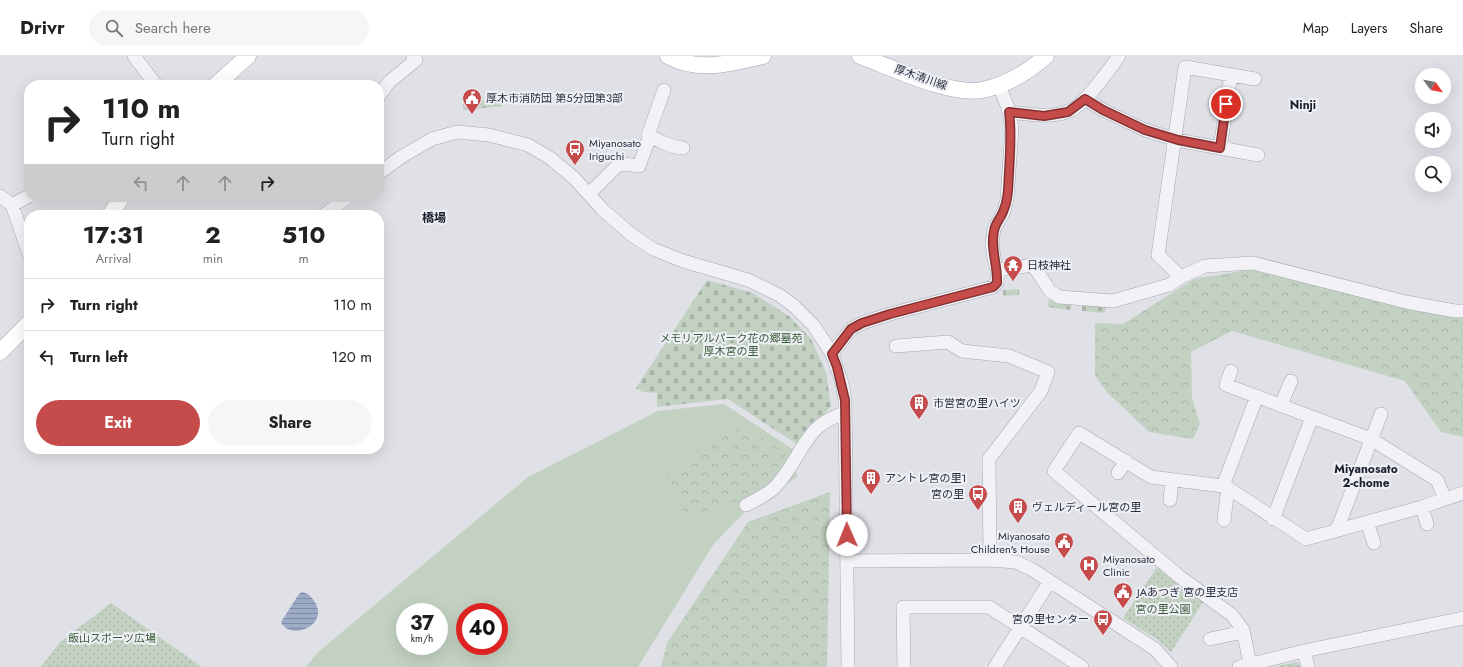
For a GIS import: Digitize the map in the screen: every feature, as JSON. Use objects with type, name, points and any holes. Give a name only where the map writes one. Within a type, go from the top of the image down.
[{"type":"main road","points":[[225,80],[248,56]]},
{"type":"main road","points":[[668,56],[683,63],[699,66],[715,66],[763,56]]},
{"type":"main road","name":"厚木清川線","points":[[868,57],[938,85],[963,90],[981,90],[999,85],[1024,73],[1046,56]]},
{"type":"main road","points":[[0,352],[24,328]]},
{"type":"street","points":[[134,56],[152,80]]},
{"type":"street","points":[[384,89],[389,82],[416,60],[413,56]]},
{"type":"street","points":[[1009,112],[1044,116],[1068,112],[1085,99],[1119,56]]},
{"type":"street","points":[[1181,277],[1158,256],[1185,67],[1254,78]]},
{"type":"street","points":[[1220,148],[1231,75]]},
{"type":"street","points":[[832,354],[851,329],[862,323],[890,314],[993,287],[997,283],[998,270],[995,264],[992,244],[994,230],[1004,211],[1007,199],[1012,128],[1009,112],[999,85]]},
{"type":"street","points":[[589,194],[617,166],[624,164],[639,166],[664,90]]},
{"type":"street","points":[[1085,99],[1103,110],[1145,130],[1178,140],[1258,155]]},
{"type":"street","points":[[384,169],[400,157],[432,139],[457,132],[489,134],[528,145],[550,158],[574,178],[604,211],[632,235],[653,249],[683,261],[748,280],[779,295],[794,306],[814,326],[832,354],[842,383],[845,400],[848,667]]},
{"type":"street","points":[[650,136],[661,142],[683,148]]},
{"type":"street","points":[[0,196],[12,205],[24,240]]},
{"type":"street","points":[[12,205],[24,199]]},
{"type":"street","points":[[331,210],[341,202]]},
{"type":"street","points":[[998,270],[1033,265],[1050,291],[1059,297],[1114,301],[1169,285],[1181,277],[1205,266],[1253,263],[1406,302],[1455,311],[1463,311]]},
{"type":"street","points":[[896,346],[923,346],[948,342],[962,351],[1009,356],[1052,373],[1041,391],[989,459],[990,560]]},
{"type":"street","points":[[1231,371],[1226,384],[1371,439],[1437,480],[1445,499]]},
{"type":"street","points":[[1281,405],[1291,381]]},
{"type":"street","points":[[1224,520],[1225,487],[1257,396]]},
{"type":"street","points":[[746,506],[762,498],[774,488],[814,431],[831,418],[845,412]]},
{"type":"street","points":[[1337,530],[1381,414]]},
{"type":"street","points":[[1273,519],[1312,417]]},
{"type":"street","points":[[1463,493],[1422,507],[1306,539],[1225,487],[1151,477],[1079,433],[1054,471],[1180,577],[1227,610],[1236,619],[1243,632],[1244,666],[1304,651],[1463,618]]},
{"type":"street","points":[[1118,472],[1126,461]]},
{"type":"street","points":[[1170,500],[1172,480]]},
{"type":"street","points":[[1422,507],[1427,524]]},
{"type":"street","points":[[1367,522],[1374,542]]},
{"type":"street","points":[[847,561],[990,560],[1016,562],[1031,569],[1155,649],[1171,667]]},
{"type":"street","points":[[995,667],[1050,581]]},
{"type":"street","points":[[904,667],[903,608],[988,607],[1082,667]]},
{"type":"street","points":[[1210,639],[1243,632]]},
{"type":"street","points":[[1304,651],[1308,667]]},
{"type":"green space","points":[[504,100],[503,106],[463,110],[463,102]]},
{"type":"green space","points":[[1254,269],[1463,317],[1463,437],[1441,432],[1405,381],[1232,331],[1191,352],[1192,398],[1200,424],[1193,439],[1149,432],[1108,393],[1095,376],[1095,323],[1123,324],[1194,279]]},
{"type":"green space","name":"メモリアルパーク花の郷墓苑 厚木宮の里","points":[[707,280],[753,293],[790,317],[811,339],[826,372],[831,406],[798,445],[728,399],[657,407],[657,393],[643,392],[636,388]]},
{"type":"green space","points":[[1019,289],[1019,295],[1003,296],[1003,290]]},
{"type":"green space","points":[[1049,299],[1072,302],[1071,310],[1048,307]]},
{"type":"green space","points":[[1082,304],[1106,306],[1105,313],[1082,311]]},
{"type":"green space","points":[[724,404],[800,454],[713,545],[638,667],[306,667],[317,653],[528,477],[658,411]]},
{"type":"green space","points":[[743,425],[783,451],[798,476],[779,489],[686,516],[665,476]]},
{"type":"green space","points":[[830,492],[827,667],[661,667],[667,643],[748,522]]},
{"type":"green space","name":"宮の里公園","points":[[1157,567],[1176,583],[1204,601],[1171,652],[1158,640],[1123,618]]},
{"type":"green space","name":"飯山スポーツ広場","points":[[111,603],[202,667],[41,667],[60,642]]},
{"type":"green space","points":[[1297,662],[1302,667],[1273,667]]},
{"type":"water","points":[[302,592],[309,595],[314,601],[318,610],[317,617],[307,628],[292,631],[286,628],[281,622],[299,594]]},
{"type":"place","name":"厚木市消防団 第５分団第３部","points":[[472,115]]},
{"type":"place","name":"Miyanosato Iriguchi","points":[[575,166]]},
{"type":"place","name":"日枝神社","points":[[1013,282]]},
{"type":"place","name":"市営宮の里ハイツ","points":[[919,420]]},
{"type":"place","name":"アントレ宮の里1","points":[[871,495]]},
{"type":"place","name":"宮の里","points":[[978,511]]},
{"type":"place","name":"ヴェルディール宮の里","points":[[1018,524]]},
{"type":"place","name":"Miyanosato Children's House","points":[[1064,559]]},
{"type":"place","name":"Miyanosato Clinic","points":[[1089,582]]},
{"type":"place","name":"JAあつぎ 宮の里支店","points":[[1123,609]]},
{"type":"place","name":"宮の里センター","points":[[1103,636]]},
{"type":"district","name":"Ninji","points":[[1303,105]]},
{"type":"district","name":"橋場","points":[[434,218]]},
{"type":"district","name":"Miyanosato 2-chome","points":[[1366,476]]},
{"type":"route","points":[[847,535],[845,400],[842,383],[832,354],[851,329],[862,323],[890,314],[993,287],[997,283],[998,270],[995,264],[992,244],[996,223],[1004,211],[1007,199],[1012,128],[1009,112],[1044,116],[1068,112],[1085,99],[1103,110],[1145,130],[1178,140],[1220,148],[1226,104]]}]
